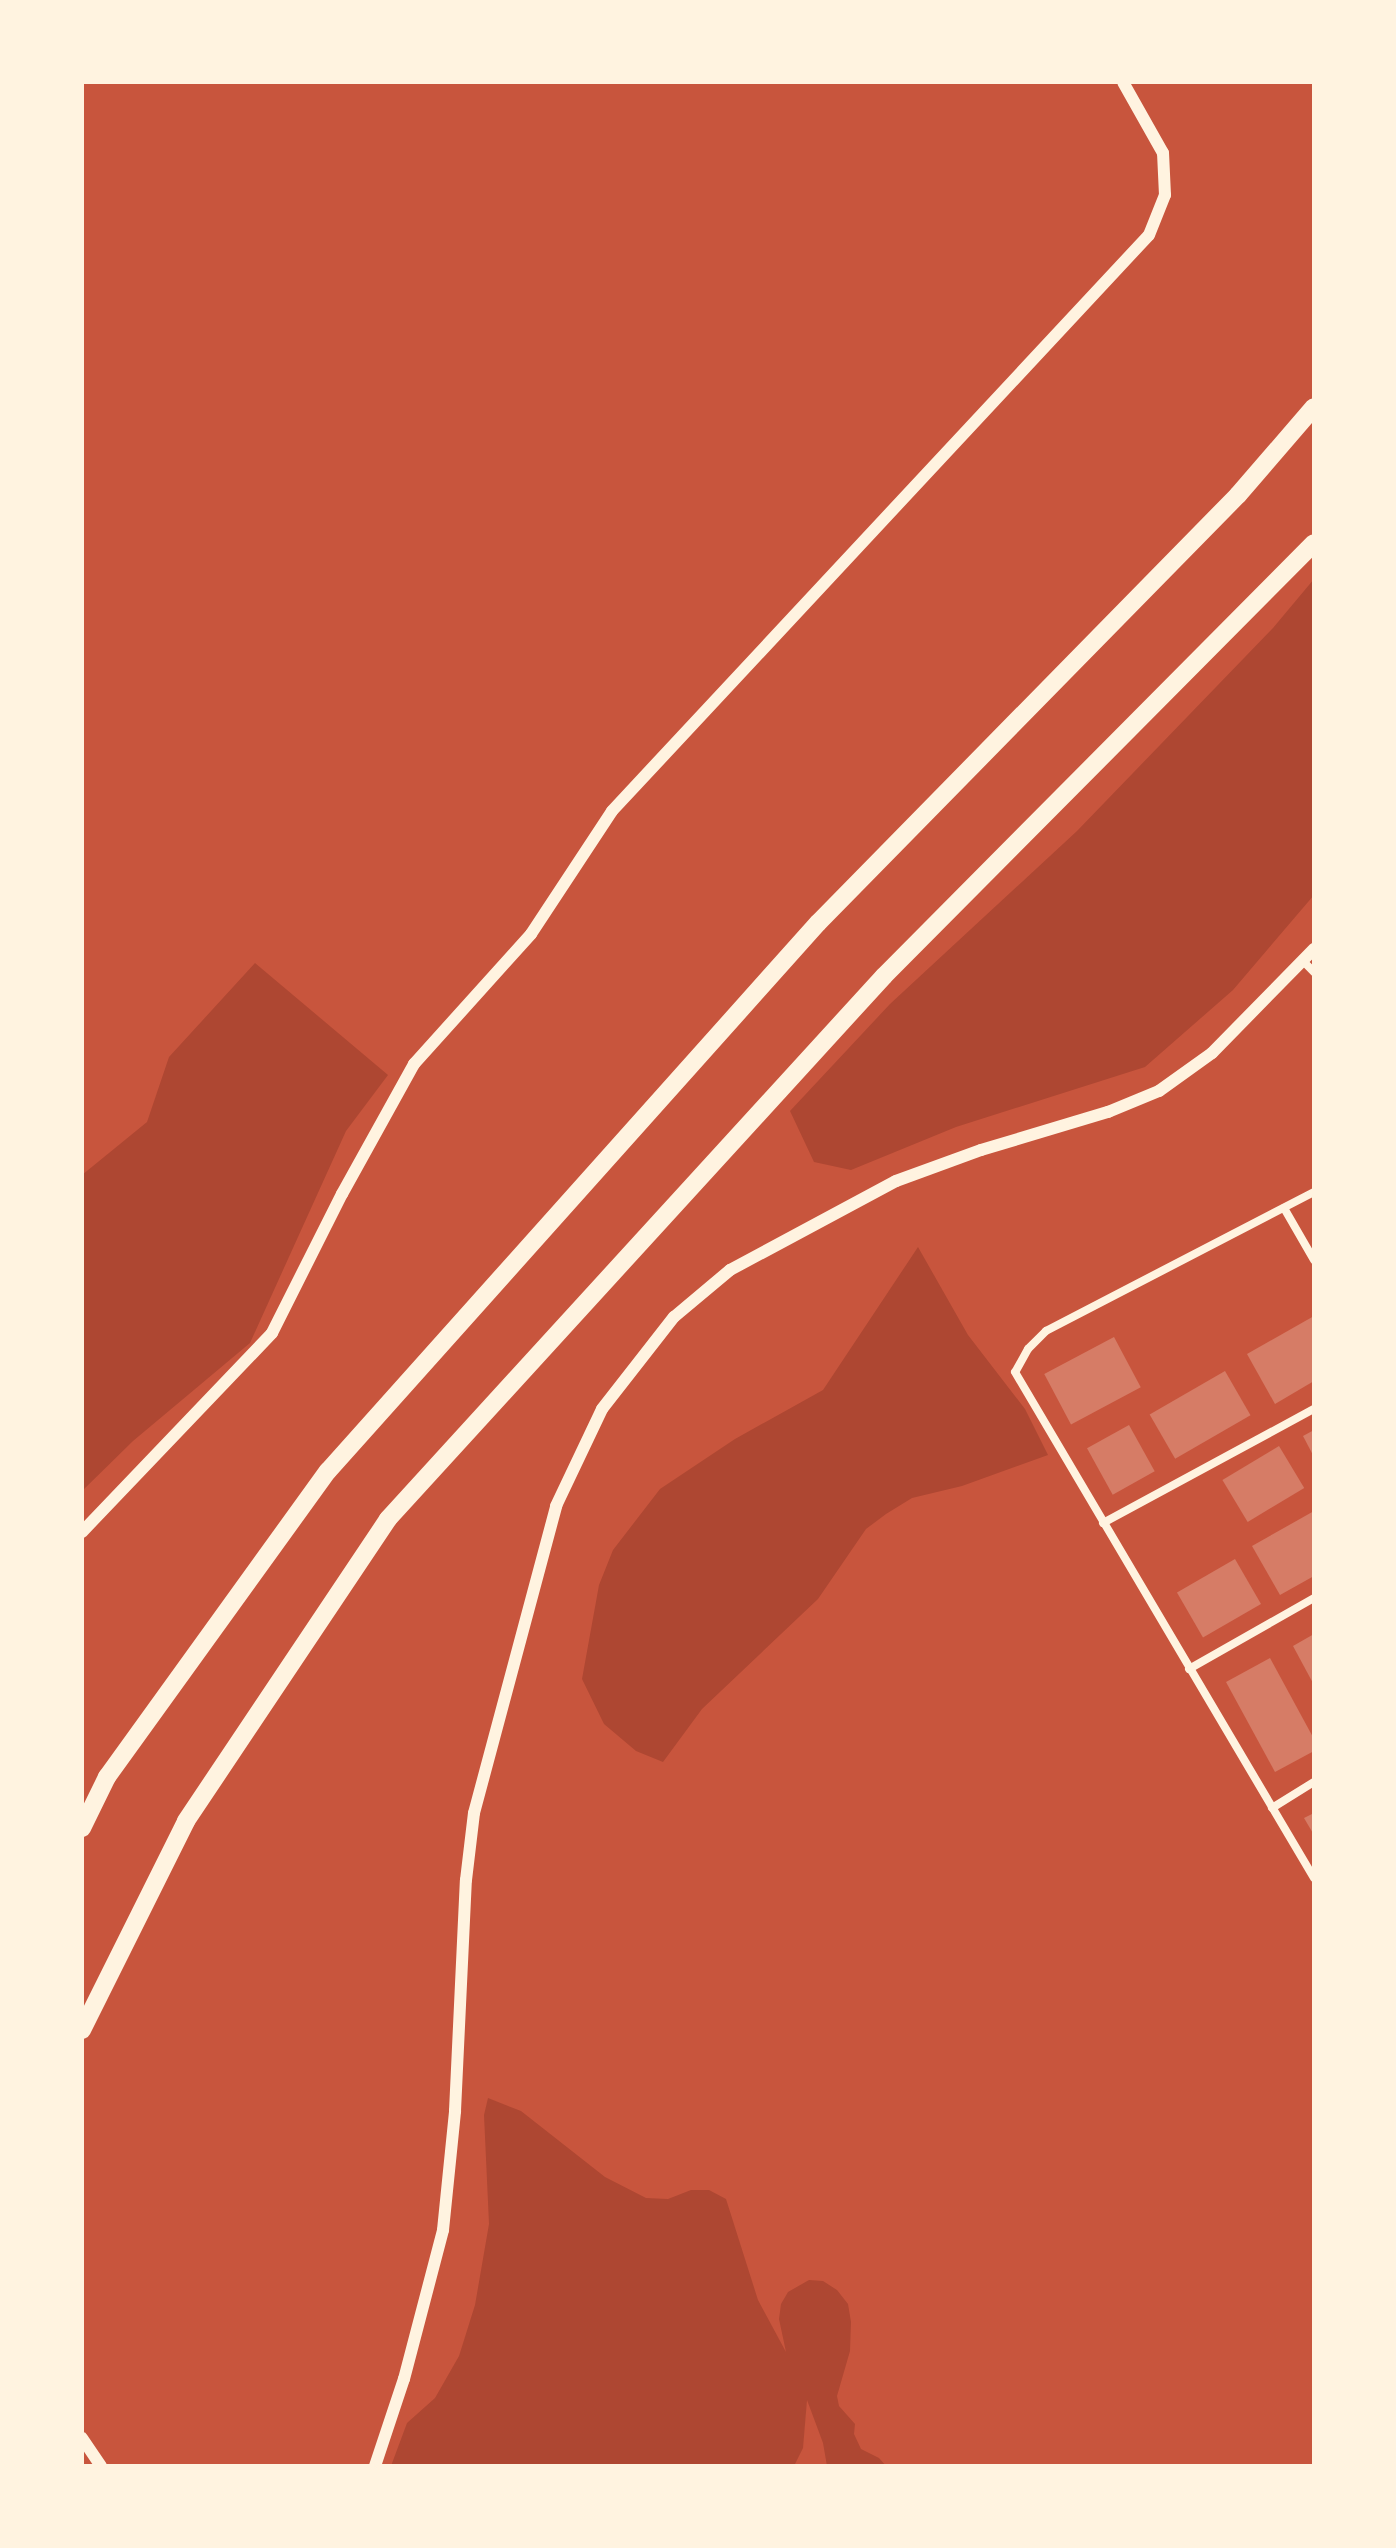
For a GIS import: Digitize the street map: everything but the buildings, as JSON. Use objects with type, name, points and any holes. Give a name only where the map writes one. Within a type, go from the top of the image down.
[{"type":"highway","points":[[82,1828],[107,1777],[328,1471],[818,923],[1238,495],[1314,407]]},
{"type":"highway","points":[[82,2030],[186,1821],[388,1519],[884,976],[1314,543]]},
{"type":"street","points":[[82,1532],[272,1333],[342,1194],[414,1064],[531,934],[612,811],[1149,235],[1165,195],[1163,153],[1123,82]]},
{"type":"street","points":[[375,2466],[412,2350],[443,2230],[455,2111],[466,1880],[474,1813],[556,1506],[602,1409],[674,1317],[730,1270],[896,1181],[981,1150],[1108,1112],[1159,1091],[1212,1053],[1314,949]]},
{"type":"street","points":[[1303,961],[1314,972]]},
{"type":"street","points":[[1314,1192],[1046,1331],[1028,1349],[1015,1372],[1314,1878]]},
{"type":"street","points":[[1284,1208],[1314,1260]]},
{"type":"street","points":[[1103,1523],[1314,1409]]},
{"type":"street","points":[[1189,1669],[1314,1598]]},
{"type":"street","points":[[1272,1808],[1314,1782]]},
{"type":"street","points":[[82,2438],[101,2466]]},
{"type":"shaded area","points":[[1314,579],[1314,895],[1233,990],[1145,1067],[956,1127],[851,1170],[814,1162],[790,1111],[890,1004],[1077,831],[1273,628]]},
{"type":"shaded area","points":[[255,963],[388,1075],[346,1131],[250,1343],[133,1441],[82,1491],[82,1175],[147,1122],[169,1057]]},
{"type":"shaded area","points":[[918,1247],[968,1335],[1025,1409],[1048,1455],[962,1486],[912,1498],[886,1514],[866,1529],[818,1599],[702,1709],[663,1762],[636,1751],[604,1724],[582,1679],[599,1585],[613,1550],[660,1489],[735,1439],[823,1390]]},
{"type":"shaded area","points":[[488,2098],[521,2111],[605,2177],[646,2198],[668,2199],[691,2190],[709,2190],[726,2199],[758,2300],[786,2352],[779,2319],[781,2304],[788,2292],[809,2280],[823,2281],[837,2290],[848,2304],[851,2322],[850,2351],[837,2396],[839,2406],[855,2424],[854,2434],[861,2449],[879,2458],[886,2466],[827,2466],[823,2443],[807,2400],[803,2448],[794,2466],[391,2466],[407,2423],[435,2398],[459,2356],[475,2305],[489,2224],[484,2115]]}]
